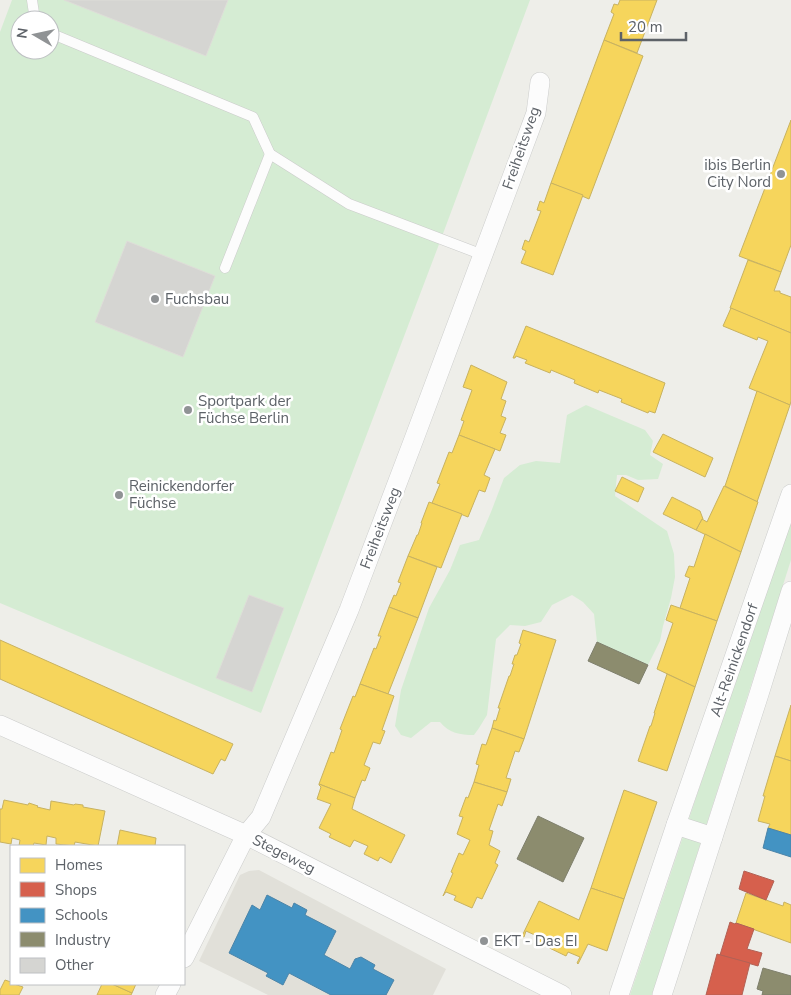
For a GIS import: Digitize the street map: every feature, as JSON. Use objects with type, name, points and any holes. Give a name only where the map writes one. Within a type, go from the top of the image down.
[{"type":"street","name":"Freiheitsweg","points":[[185,956],[246,835],[261,817],[349,610],[536,113],[540,82]]},
{"type":"street","name":"Alt-Reinickendorf","points":[[619,995],[791,494]]},
{"type":"street","points":[[662,995],[791,591]]},
{"type":"street","name":"Stegeweg","points":[[0,725],[246,835],[562,995]]},
{"type":"street","points":[[676,825],[713,838]]},
{"type":"lane","points":[[60,37],[254,117],[270,154],[349,204],[482,255]]},
{"type":"lane","points":[[225,268],[270,154]]},
{"type":"shaded area","points":[[259,870],[446,969],[433,995],[268,995],[199,961],[240,875],[249,871]]},
{"type":"green space","name":"Sportpark der Füchse Berlin","points":[[12,0],[530,0],[261,713],[0,603],[0,32]]},
{"type":"green space","points":[[586,405],[645,430],[653,441],[650,455],[663,464],[658,479],[638,480],[626,475],[617,475],[615,496],[667,531],[674,554],[675,577],[671,598],[660,641],[648,665],[597,642],[594,614],[583,602],[572,595],[552,605],[541,622],[525,626],[510,625],[496,639],[487,715],[474,735],[455,733],[447,729],[440,722],[431,722],[411,738],[401,735],[395,726],[401,690],[429,608],[450,570],[460,545],[479,540],[504,478],[520,465],[536,461],[560,463],[567,415]]},
{"type":"green space","points":[[791,514],[791,560],[652,995],[630,995]]},
{"type":"building: Homes","points":[[620,0],[657,0],[637,53],[604,40],[614,14],[611,12],[614,4],[618,5]]},
{"type":"building: Homes","points":[[604,40],[643,56],[589,199],[551,183]]},
{"type":"building: Homes","name":"ibis Berlin City Nord","points":[[791,120],[791,245],[781,272],[739,256]]},
{"type":"building: Homes","points":[[551,183],[583,195],[553,275],[521,263],[526,251],[522,249],[525,240],[529,242],[541,211],[537,210],[540,201],[544,203]]},
{"type":"building: Homes","points":[[748,260],[781,272],[774,291],[780,291],[780,293],[791,297],[791,333],[730,308]]},
{"type":"building: Homes","points":[[731,308],[791,333],[790,405],[749,388],[768,341],[758,337],[757,340],[723,326]]},
{"type":"building: Homes","points":[[526,326],[665,383],[655,413],[649,411],[648,413],[621,402],[622,399],[599,390],[598,393],[574,383],[575,380],[551,370],[550,373],[525,363],[527,360],[516,356],[513,358]]},
{"type":"building: Homes","points":[[471,365],[507,382],[501,399],[506,401],[501,416],[506,418],[500,433],[506,435],[500,451],[459,435],[464,421],[461,420],[472,390],[463,387]]},
{"type":"building: Homes","points":[[757,391],[790,405],[757,502],[725,486]]},
{"type":"building: Homes","points":[[663,434],[713,458],[705,477],[653,452]]},
{"type":"building: Homes","points":[[459,435],[495,449],[484,475],[490,478],[485,492],[479,490],[468,517],[432,503],[440,484],[437,483],[449,452],[452,453]]},
{"type":"building: Homes","points":[[622,477],[644,488],[638,502],[615,491]]},
{"type":"building: Homes","points":[[724,486],[758,502],[741,552],[696,530],[702,519],[707,522]]},
{"type":"building: Homes","points":[[672,497],[700,511],[703,519],[696,530],[663,514]]},
{"type":"building: Homes","points":[[429,502],[462,514],[441,568],[408,556],[418,535]]},
{"type":"building: Homes","points":[[705,534],[741,552],[717,621],[680,608],[690,578],[685,576],[689,566],[694,567]]},
{"type":"building: Homes","points":[[408,556],[437,567],[418,618],[389,607],[401,583],[398,582]]},
{"type":"building: Homes","points":[[671,605],[717,621],[695,687],[657,669],[673,623],[666,620]]},
{"type":"building: Homes","points":[[389,607],[418,618],[388,694],[360,684],[374,648],[376,649],[381,636],[378,636]]},
{"type":"building: Homes","points":[[523,630],[556,640],[524,739],[492,728],[494,720],[496,721],[500,708],[498,708],[514,664],[512,664],[515,655],[517,655],[521,644],[519,643]]},
{"type":"building: Homes","points":[[0,640],[233,744],[225,761],[221,759],[213,774],[0,679]]},
{"type":"building: Homes","points":[[667,674],[695,687],[667,771],[638,761]]},
{"type":"building: Homes","points":[[360,684],[394,696],[382,730],[385,731],[380,744],[373,742],[364,765],[370,768],[365,781],[362,780],[355,798],[319,784],[331,752],[334,753],[342,730],[340,729],[353,696],[355,697]]},
{"type":"building: Homes","points":[[791,705],[791,761],[775,756]]},
{"type":"building: Homes","points":[[492,728],[524,739],[519,752],[515,751],[506,778],[511,779],[507,792],[474,782],[479,765],[476,764],[482,744],[486,745]]},
{"type":"building: Homes","points":[[775,756],[791,761],[791,835],[768,828],[770,824],[758,821]]},
{"type":"building: Homes","points":[[474,782],[507,792],[502,806],[498,804],[489,830],[493,831],[489,845],[500,851],[495,863],[498,865],[482,899],[477,897],[472,908],[454,900],[456,896],[446,892],[443,896],[459,853],[463,855],[470,840],[457,834],[463,817],[459,816]]},
{"type":"building: Homes","points":[[319,784],[355,798],[352,809],[405,835],[391,863],[380,857],[378,861],[364,854],[368,846],[354,840],[350,847],[329,837],[331,834],[319,828],[331,804],[317,799],[321,787]]},
{"type":"building: Homes","points":[[624,790],[657,802],[624,899],[591,888]]},
{"type":"building: Homes","points":[[4,800],[28,805],[29,803],[50,810],[51,801],[83,805],[83,807],[105,811],[98,845],[75,842],[74,845],[56,844],[56,838],[47,836],[46,845],[34,843],[33,845],[19,845],[20,840],[12,838],[11,844],[0,842],[0,809],[2,809]]},
{"type":"building: Homes","points":[[120,830],[156,838],[155,845],[117,845]]},
{"type":"building: Homes","points":[[591,888],[624,899],[607,951],[588,944],[578,964],[580,957],[568,952],[566,956],[535,941],[537,936],[526,931],[524,937],[522,936],[539,901],[579,920]]},
{"type":"building: Homes","points":[[746,893],[783,906],[784,902],[791,905],[791,943],[736,923]]},
{"type":"building: Homes","points":[[5,980],[10,982],[10,985],[23,987],[19,995],[0,995],[0,990]]},
{"type":"building: Homes","points":[[102,985],[114,985],[132,993],[131,995],[97,995]]},
{"type":"building: Homes","points":[[114,985],[136,985],[132,993]]},
{"type":"building: Shops","points":[[744,871],[774,881],[766,900],[739,889]]},
{"type":"building: Shops","points":[[730,922],[754,929],[747,949],[762,953],[758,966],[720,955]]},
{"type":"building: Shops","points":[[717,954],[750,963],[742,995],[706,995]]},
{"type":"building: Schools","points":[[768,828],[791,835],[791,857],[763,848]]},
{"type":"building: Schools","points":[[267,895],[292,908],[294,903],[307,910],[305,915],[336,931],[324,955],[350,969],[355,959],[361,957],[375,965],[373,969],[394,980],[386,995],[331,995],[289,973],[283,985],[266,976],[268,973],[229,953],[252,905],[260,910]]},
{"type":"building: Industry","points":[[597,642],[648,665],[639,684],[588,661]]},
{"type":"building: Industry","points":[[538,816],[584,838],[563,882],[517,859]]},
{"type":"building: Industry","points":[[763,968],[791,976],[791,995],[762,995],[763,991],[757,989]]},
{"type":"building: Other","points":[[64,0],[228,0],[206,56]]},
{"type":"building: Other","name":"Fuchsbau","points":[[127,241],[215,276],[183,357],[95,322]]},
{"type":"building: Other","points":[[249,595],[284,608],[252,692],[216,678]]},
{"type":"place","name":"ibis Berlin City Nord","points":[[781,174]]},
{"type":"place","name":"Fuchsbau","points":[[155,299]]},
{"type":"place","name":"Sportpark der Füchse Berlin","points":[[188,410]]},
{"type":"place","name":"Reinickendorfer Füchse","points":[[119,495]]},
{"type":"place","name":"EKT - Das EI","points":[[484,941]]}]
